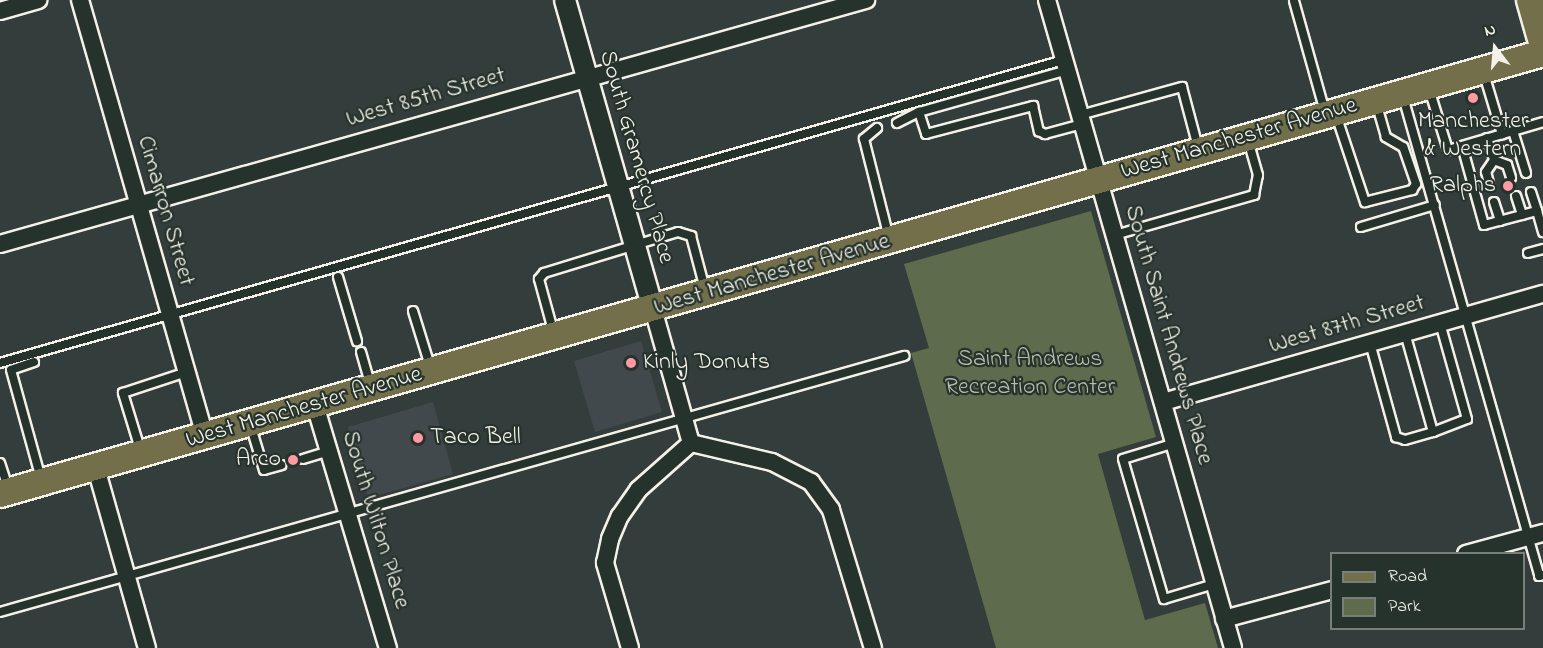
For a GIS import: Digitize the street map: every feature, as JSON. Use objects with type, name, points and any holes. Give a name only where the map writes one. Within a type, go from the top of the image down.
[{"type":"main road","points":[[1530,0],[1543,46]]},
{"type":"main road","name":"West Manchester Avenue","points":[[5,492],[555,337],[1543,53]]},
{"type":"street","points":[[0,11],[38,0]]},
{"type":"street","name":"Cimarron Street","points":[[80,0],[206,436]]},
{"type":"street","name":"South Gramercy Place","points":[[565,0],[691,444]]},
{"type":"street","name":"West 85th Street","points":[[0,244],[866,0]]},
{"type":"street","name":"South Saint Andrews Place","points":[[1047,0],[1233,648]]},
{"type":"street","name":"West 87th Street","points":[[1163,402],[1543,294]]},
{"type":"street","name":"South Wilton Place","points":[[315,405],[388,648]]},
{"type":"street","points":[[630,648],[605,563],[610,538],[620,516],[638,490],[691,444],[772,462],[811,482],[831,510],[873,648]]},
{"type":"street","points":[[96,468],[147,648]]},
{"type":"street","points":[[1473,552],[1535,535]]},
{"type":"street","points":[[1224,620],[1330,591]]},
{"type":"lane","points":[[1294,2],[1330,114],[1365,202],[1415,188],[1403,147],[1386,137],[1375,101]]},
{"type":"lane","points":[[897,123],[919,112],[1066,65]]},
{"type":"lane","points":[[0,363],[618,188],[1066,65]]},
{"type":"lane","points":[[1483,70],[1502,134]]},
{"type":"lane","points":[[1428,86],[1448,150],[1543,122]]},
{"type":"lane","points":[[919,112],[926,134],[1033,106],[1039,131],[1045,134],[1081,119],[1182,87],[1199,151]]},
{"type":"lane","points":[[1402,93],[1467,316],[1535,535],[1539,576],[1543,575]]},
{"type":"lane","points":[[877,128],[864,139],[889,240]]},
{"type":"lane","points":[[1513,131],[1526,173]]},
{"type":"lane","points":[[1115,235],[1254,195],[1258,175],[1247,137]]},
{"type":"lane","points":[[1487,138],[1494,160]]},
{"type":"lane","points":[[1462,146],[1484,225],[1537,211]]},
{"type":"lane","points":[[1494,160],[1508,165],[1511,177]]},
{"type":"lane","points":[[1489,183],[1486,172],[1494,160]]},
{"type":"lane","points":[[1531,192],[1543,232]]},
{"type":"lane","points":[[1516,196],[1522,215]]},
{"type":"lane","points":[[1494,202],[1500,221]]},
{"type":"lane","points":[[1361,226],[1435,205]]},
{"type":"lane","points":[[555,337],[539,279],[544,273],[635,244],[678,232],[691,236],[707,293]]},
{"type":"lane","points":[[1528,254],[1543,249]]},
{"type":"lane","points":[[338,276],[357,341]]},
{"type":"lane","points":[[413,311],[432,372]]},
{"type":"lane","points":[[1370,343],[1396,437],[1405,440],[1433,432],[1467,419],[1440,323]]},
{"type":"lane","points":[[1405,333],[1433,432]]},
{"type":"lane","points":[[361,352],[372,389]]},
{"type":"lane","points":[[0,612],[904,356]]},
{"type":"lane","points":[[34,362],[11,370],[42,482]]},
{"type":"lane","points":[[141,454],[123,393],[187,372]]},
{"type":"lane","points":[[250,423],[264,470],[281,465]]},
{"type":"lane","points":[[1175,443],[1123,459],[1164,599],[1214,584]]},
{"type":"lane","points":[[303,459],[329,451]]},
{"type":"lane","points":[[0,463],[5,492]]},
{"type":"shaded area","points":[[641,341],[662,412],[595,432],[574,361]]},
{"type":"shaded area","points":[[433,402],[453,474],[368,498],[348,427]]},
{"type":"green space","name":"Saint Andrews Recreation Center","points":[[1091,211],[1156,437],[1098,454],[1145,620],[1205,603],[1218,648],[996,648],[911,353],[929,348],[904,264]]},
{"type":"place","name":"Manchester & Western","points":[[1473,98]]},
{"type":"place","name":"Ralphs","points":[[1508,186]]},
{"type":"place","name":"Kinly Donuts","points":[[631,363]]},
{"type":"place","name":"Taco Bell","points":[[418,438]]},
{"type":"place","name":"Arco","points":[[293,460]]}]
